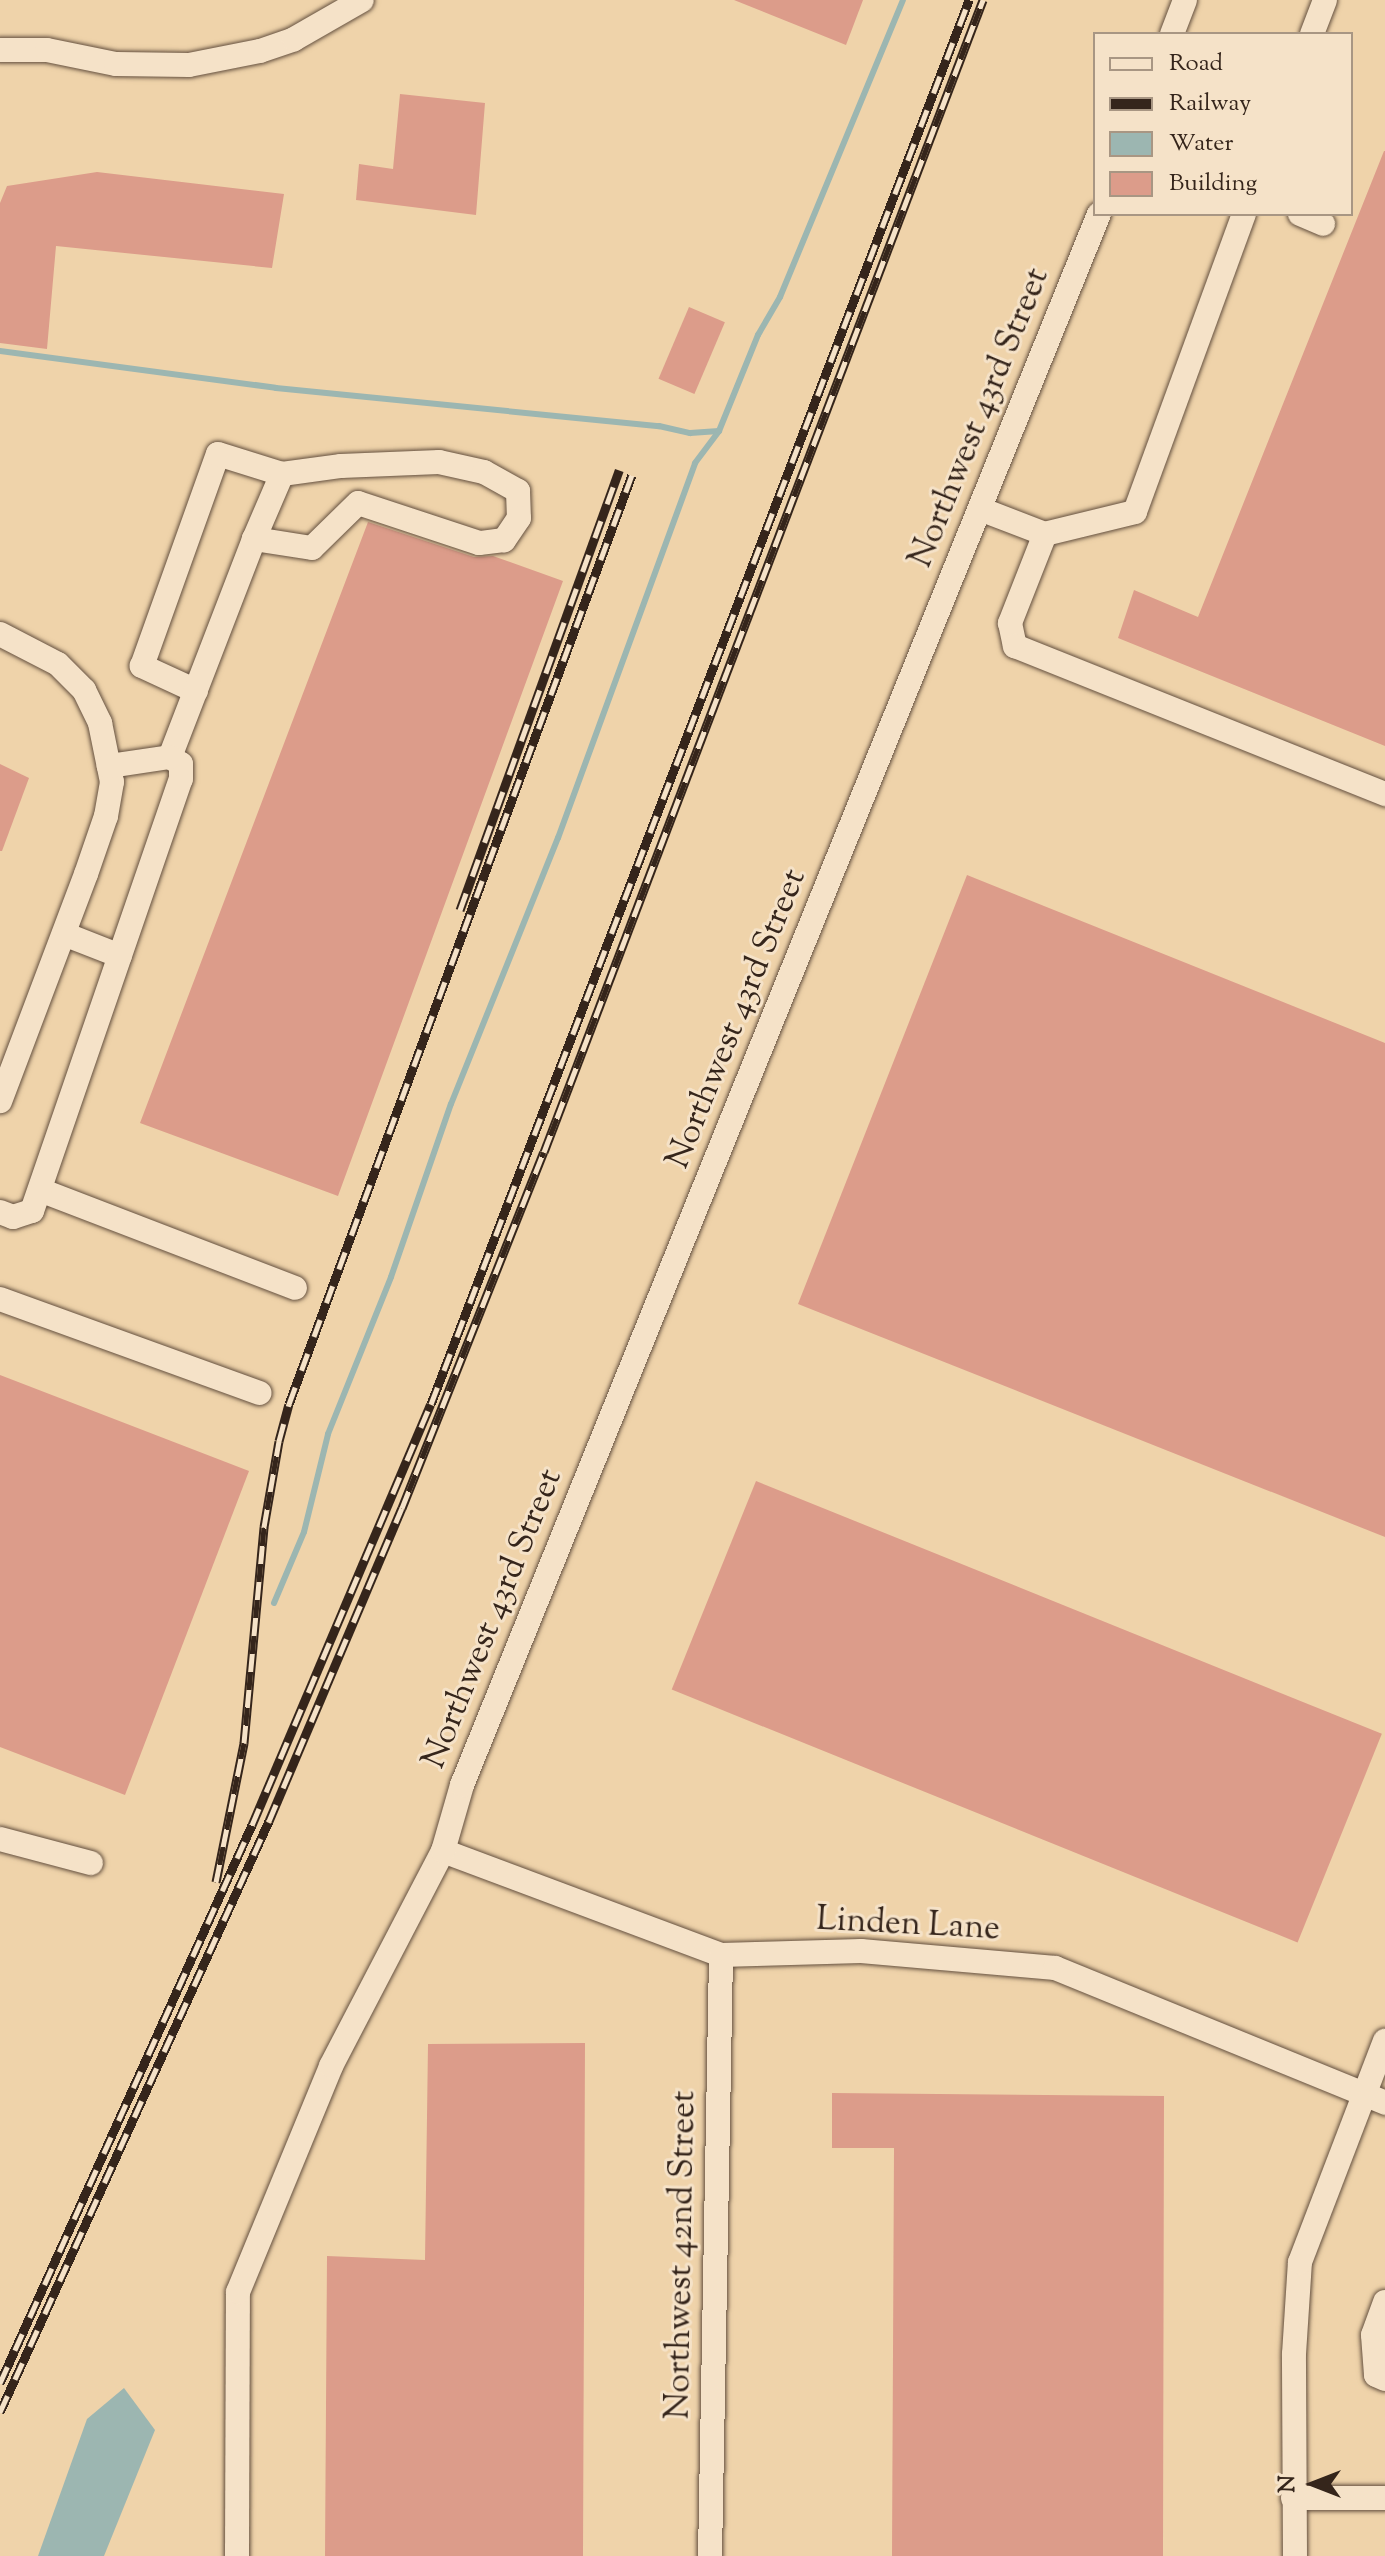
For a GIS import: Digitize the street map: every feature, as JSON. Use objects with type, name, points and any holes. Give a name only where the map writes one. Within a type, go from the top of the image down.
[{"type":"street","points":[[0,50],[47,50],[116,64],[201,63],[260,51],[294,39],[362,0]]},
{"type":"street","points":[[1173,32],[1185,0]]},
{"type":"street","points":[[1313,32],[1325,0]]},
{"type":"street","name":"Northwest 43rd Street","points":[[237,2556],[238,2292],[331,2066],[443,1851],[462,1785],[1098,216]]},
{"type":"street","points":[[980,509],[1045,534],[1135,512],[1243,216]]},
{"type":"street","points":[[1305,216],[1323,224]]},
{"type":"street","points":[[196,691],[142,666],[218,454],[282,474],[341,466],[439,462],[484,472],[518,491],[519,518],[504,540],[479,543],[358,503],[341,466]]},
{"type":"street","points":[[170,757],[282,474]]},
{"type":"street","points":[[254,539],[312,548],[358,503]]},
{"type":"street","points":[[1045,534],[1010,623],[1015,646],[1385,794]]},
{"type":"street","points":[[0,634],[58,664],[84,690],[100,723],[112,782],[106,816],[0,1101]]},
{"type":"street","points":[[0,1212],[13,1217],[25,1216],[32,1211],[181,779],[181,764],[170,757],[109,766]]},
{"type":"street","points":[[64,934],[120,956]]},
{"type":"street","points":[[40,1190],[295,1288]]},
{"type":"street","points":[[0,1299],[259,1393]]},
{"type":"street","points":[[0,1839],[91,1863]]},
{"type":"street","name":"Linden Lane","points":[[443,1851],[721,1955],[861,1951],[1055,1968],[1374,2099]]},
{"type":"street","name":"Northwest 42nd Street","points":[[710,2556],[721,1955]]},
{"type":"street","points":[[1295,2556],[1294,2354],[1300,2262],[1374,2099],[1385,2041]]},
{"type":"street","points":[[1385,2302],[1373,2335],[1376,2375],[1385,2379]]},
{"type":"street","points":[[1293,2498],[1385,2498]]},
{"type":"water","points":[[124,2388],[155,2430],[104,2556],[38,2556],[87,2419]]},
{"type":"building","points":[[734,0],[863,0],[846,45]]},
{"type":"building","points":[[400,94],[485,103],[476,215],[356,200],[359,164],[393,169]]},
{"type":"building","points":[[1384,151],[1385,746],[1118,638],[1134,590],[1198,617]]},
{"type":"building","points":[[97,172],[284,194],[272,268],[56,246],[47,349],[0,343],[0,203],[7,186]]},
{"type":"building","points":[[689,307],[725,322],[694,394],[659,379]]},
{"type":"building","points":[[368,522],[474,557],[493,556],[563,581],[338,1196],[140,1123]]},
{"type":"building","points":[[0,764],[29,778],[2,851],[0,851]]},
{"type":"building","points":[[967,875],[1385,1043],[1385,1537],[798,1304]]},
{"type":"building","points":[[0,1375],[249,1471],[125,1795],[0,1747]]},
{"type":"building","points":[[756,1481],[1382,1734],[1298,1942],[672,1690]]},
{"type":"building","points":[[585,2043],[583,2556],[325,2556],[327,2256],[425,2260],[428,2044]]},
{"type":"building","points":[[832,2093],[1164,2096],[1163,2556],[892,2556],[894,2148],[832,2148]]},
{"type":"waterway","points":[[274,1603],[304,1532],[328,1434],[391,1277],[451,1104],[558,838],[695,463],[719,431],[758,335],[780,297],[903,0]]},
{"type":"waterway","points":[[0,351],[276,388],[659,426],[690,433],[719,431]]},
{"type":"railway","points":[[0,2383],[252,1825],[431,1404],[969,0]]},
{"type":"railway","points":[[0,2412],[269,1821],[402,1508],[544,1152],[983,0]]},
{"type":"railway","points":[[460,910],[619,470]]},
{"type":"railway","points":[[216,1882],[244,1743],[264,1527],[279,1441],[289,1404],[632,475]]}]
